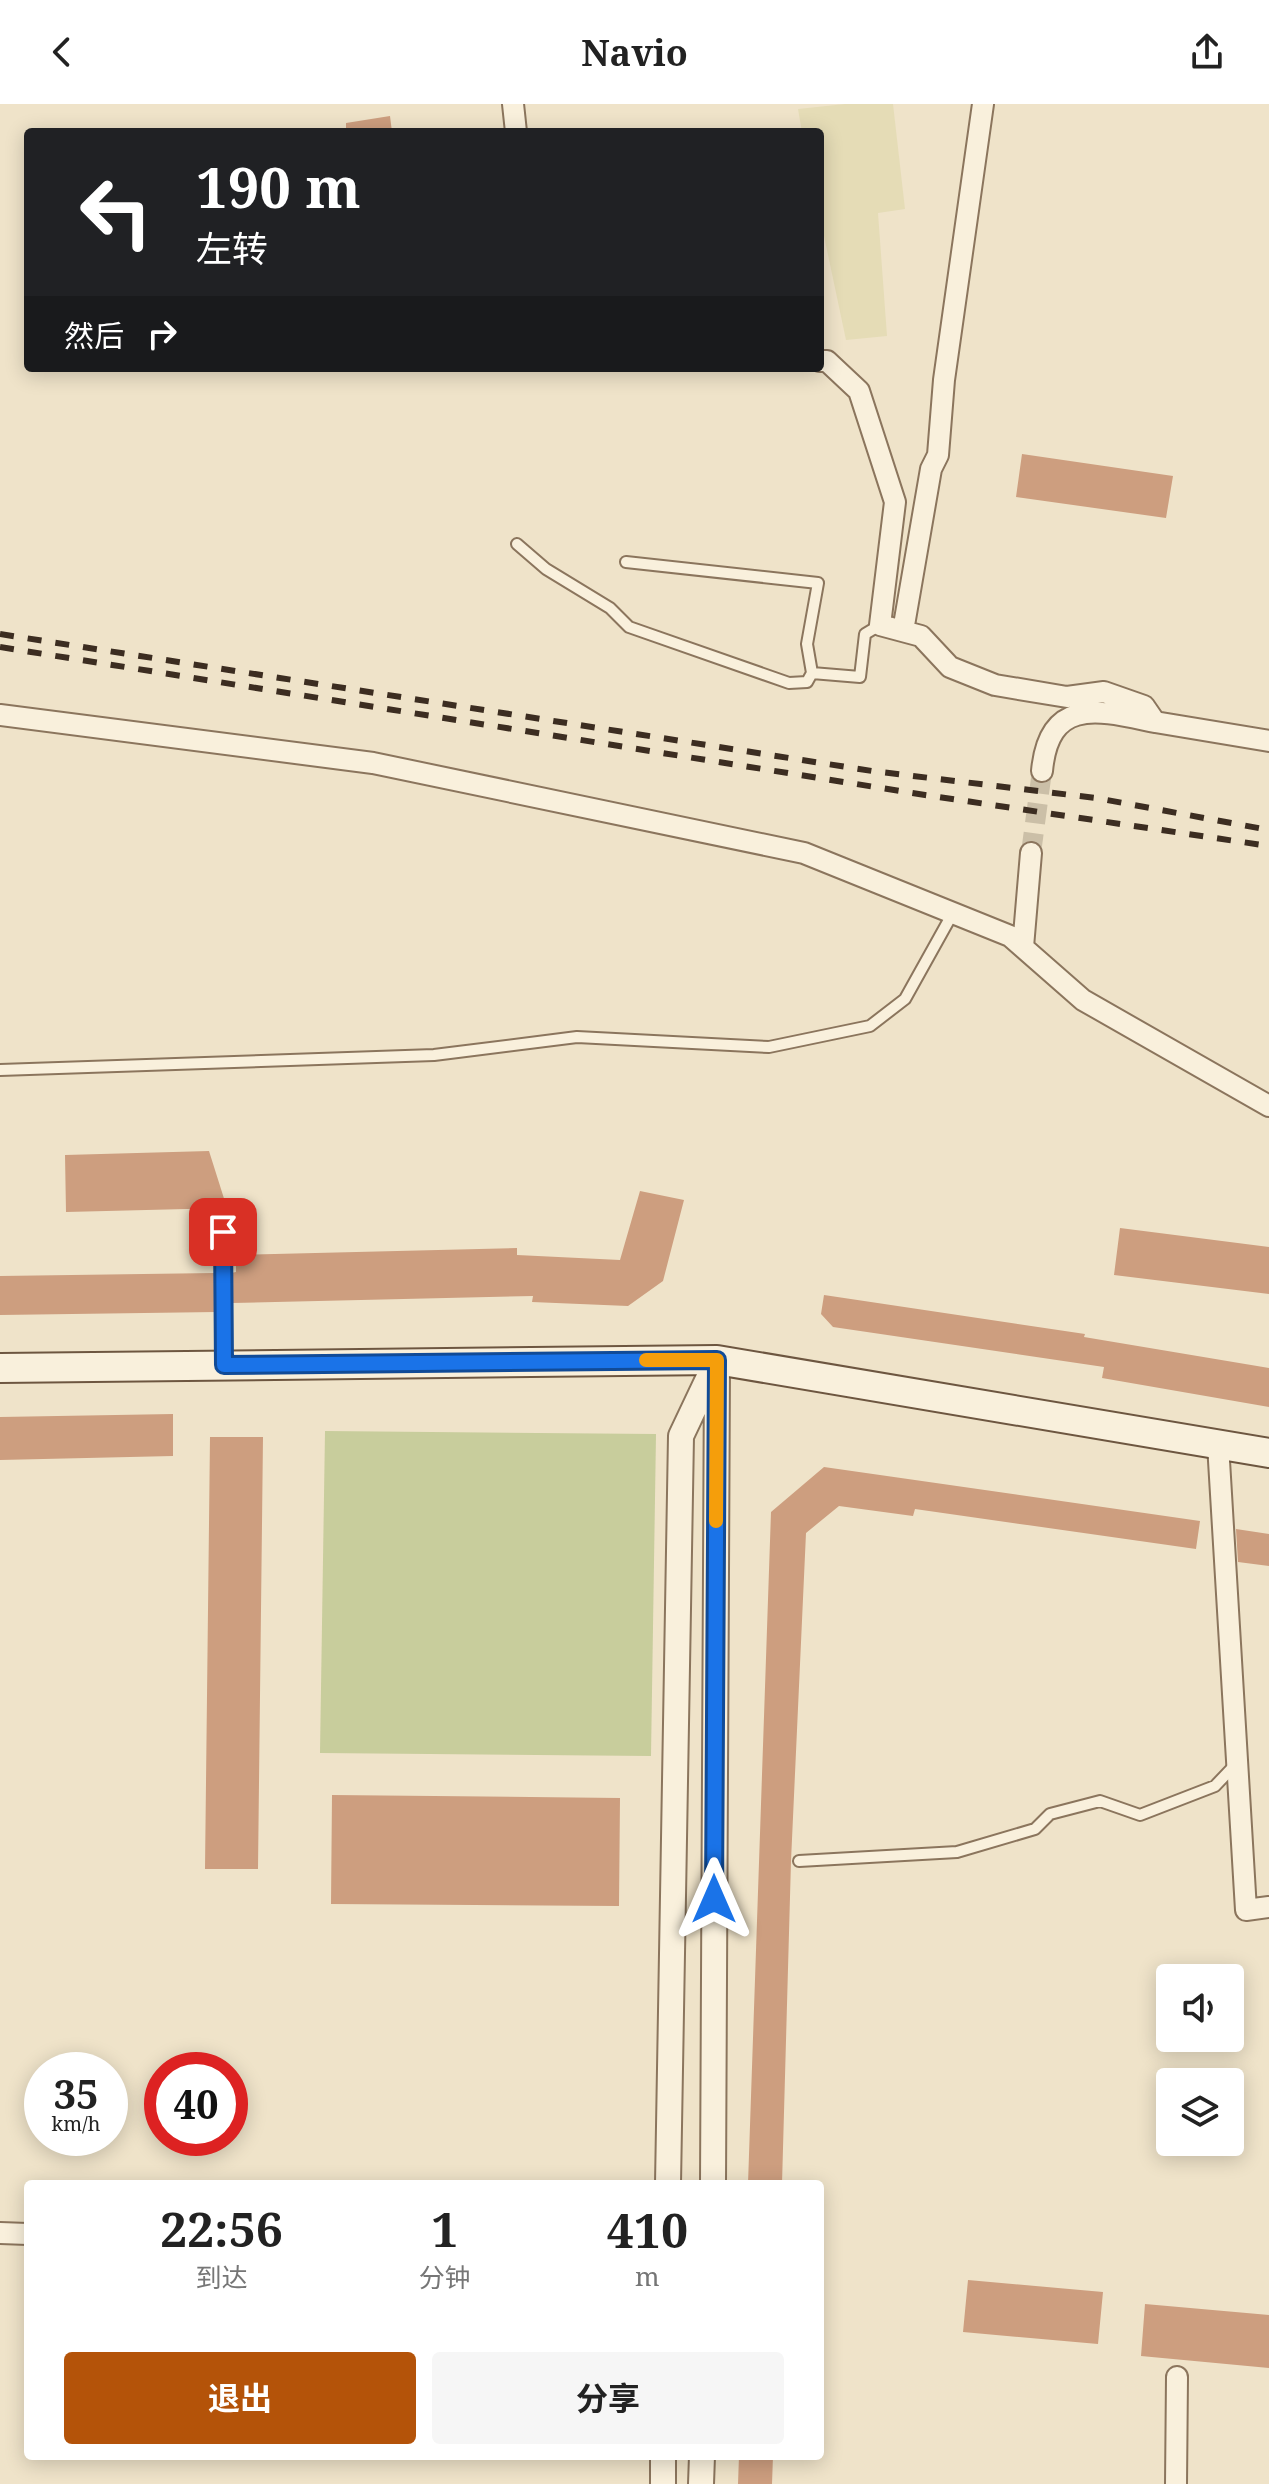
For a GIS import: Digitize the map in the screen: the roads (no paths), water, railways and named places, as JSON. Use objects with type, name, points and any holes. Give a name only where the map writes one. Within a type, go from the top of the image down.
[{"type":"main road","points":[[0,1368],[717,1360],[1269,1453]]},
{"type":"street","points":[[513,104],[516,128]]},
{"type":"street","points":[[903,631],[931,469],[938,455],[946,364],[983,104]]},
{"type":"street","points":[[824,361],[859,391],[895,502],[880,625],[921,636],[950,667],[995,685],[1067,697],[1104,692],[1144,706],[1155,722]]},
{"type":"street","points":[[1042,771],[1043,753],[1050,737],[1062,723],[1078,714],[1095,710],[1269,741]]},
{"type":"street","points":[[0,715],[373,763],[804,853],[1010,936],[1083,1000],[1269,1106]]},
{"type":"street","points":[[1023,947],[1031,853]]},
{"type":"street","points":[[668,2180],[681,1436],[717,1360]]},
{"type":"street","points":[[713,2180],[717,1360]]},
{"type":"street","points":[[1218,1444],[1246,1910],[1269,1907]]},
{"type":"street","points":[[0,2233],[24,2234]]},
{"type":"street","points":[[1176,2484],[1177,2377]]},
{"type":"street","points":[[663,2460],[663,2484]]},
{"type":"street","points":[[701,2484],[702,2460]]},
{"type":"lane","points":[[517,544],[546,569],[610,608],[629,627],[789,683],[807,682],[812,673],[807,644],[818,583],[626,562]]},
{"type":"lane","points":[[812,673],[860,677],[865,634],[880,625]]},
{"type":"lane","points":[[0,1070],[434,1055],[577,1037],[769,1047],[870,1026],[905,999],[954,911]]},
{"type":"lane","points":[[223,1232],[224,1365]]},
{"type":"lane","points":[[799,1861],[957,1852],[1035,1829],[1050,1814],[1100,1801],[1140,1815],[1215,1786],[1236,1764]]},
{"type":"tunnel","points":[[1031,853],[1042,771]]},
{"type":"railway","points":[[0,634],[872,771],[1096,798],[1269,830]]},
{"type":"railway","points":[[0,647],[925,795],[1269,846]]}]
